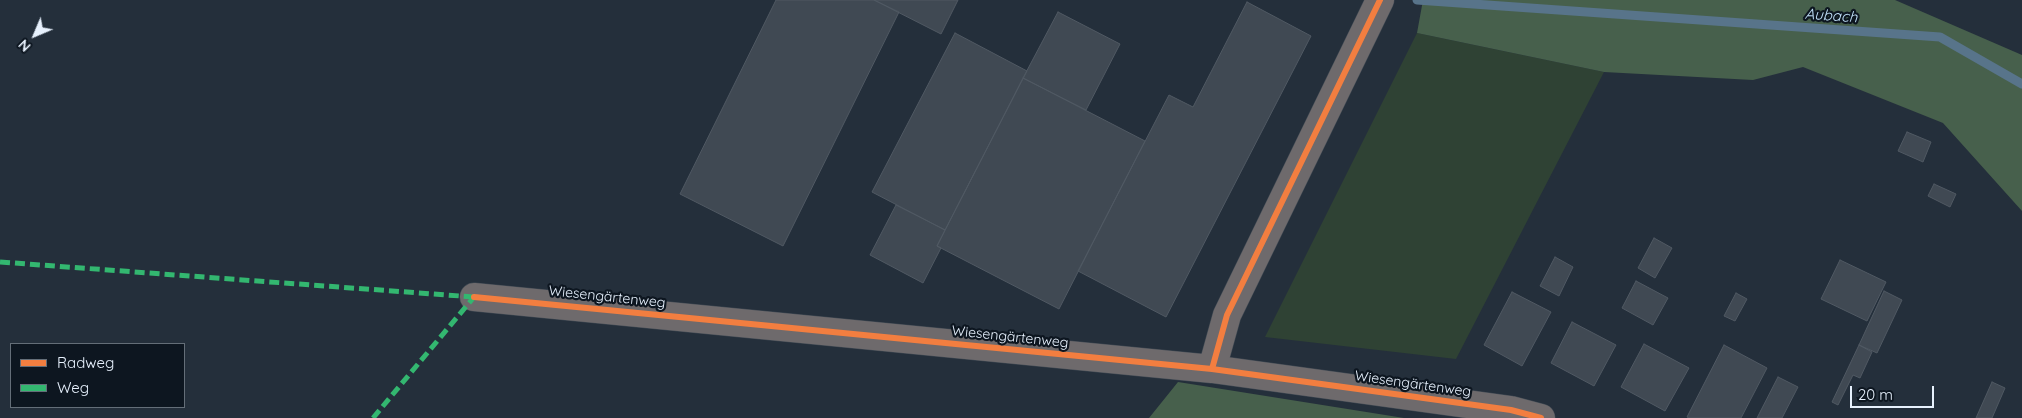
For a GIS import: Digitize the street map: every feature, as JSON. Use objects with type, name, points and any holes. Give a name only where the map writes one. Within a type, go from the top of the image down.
[{"type":"street","points":[[1212,370],[1227,315],[1380,0]]},
{"type":"street","name":"Wiesengärtenweg","points":[[474,297],[1212,370],[1511,410],[1541,418]]},
{"type":"green space","points":[[1423,0],[1895,0],[2022,55],[2022,211],[1943,123],[1803,67],[1753,80],[1604,72],[1417,33]]},
{"type":"green space","points":[[1417,33],[1604,72],[1456,359],[1265,337]]},
{"type":"green space","points":[[1178,382],[1404,418],[1149,418]]},
{"type":"building","points":[[776,0],[874,0],[899,12],[783,246],[680,194]]},
{"type":"building","points":[[874,0],[958,0],[941,34]]},
{"type":"building","points":[[1247,2],[1311,36],[1166,317],[1078,271],[1169,95],[1193,107]]},
{"type":"building","points":[[1058,12],[1120,44],[1086,110],[1023,78]]},
{"type":"building","points":[[955,33],[1027,71],[945,230],[872,192]]},
{"type":"building","points":[[1023,78],[1145,141],[1059,309],[937,246]]},
{"type":"building","points":[[1907,132],[1931,142],[1923,162],[1898,151]]},
{"type":"building","points":[[1934,184],[1956,194],[1950,207],[1928,196]]},
{"type":"building","points":[[896,205],[945,230],[937,246],[941,248],[923,283],[870,255]]},
{"type":"building","points":[[1654,238],[1672,248],[1655,278],[1638,268]]},
{"type":"building","points":[[1555,257],[1573,267],[1559,296],[1540,286]]},
{"type":"building","points":[[1840,260],[1886,282],[1867,321],[1821,299]]},
{"type":"building","points":[[1636,281],[1668,298],[1653,325],[1622,308]]},
{"type":"building","points":[[1884,291],[1902,300],[1877,353],[1859,345]]},
{"type":"building","points":[[1512,292],[1551,312],[1522,366],[1484,345]]},
{"type":"building","points":[[1736,293],[1747,299],[1735,321],[1724,316]]},
{"type":"building","points":[[1572,322],[1616,345],[1594,386],[1551,363]]},
{"type":"building","points":[[1644,344],[1689,368],[1665,411],[1621,387]]},
{"type":"building","points":[[1724,345],[1767,368],[1741,418],[1689,418],[1687,417]]},
{"type":"building","points":[[1859,345],[1872,352],[1860,378],[1853,375],[1838,405],[1832,402]]},
{"type":"building","points":[[1778,377],[1798,387],[1782,418],[1757,418]]},
{"type":"building","points":[[1992,382],[2005,388],[1992,418],[1976,418]]},
{"type":"waterway","name":"Aubach","points":[[1417,0],[1940,37],[2022,84]]},
{"type":"marked path","points":[[0,262],[474,297]]},
{"type":"marked path","points":[[373,418],[474,297]]},
{"type":"cycle path","points":[[1212,369],[1227,315],[1380,0]]},
{"type":"cycle path","points":[[474,297],[1212,369],[1511,410],[1541,418]]}]
